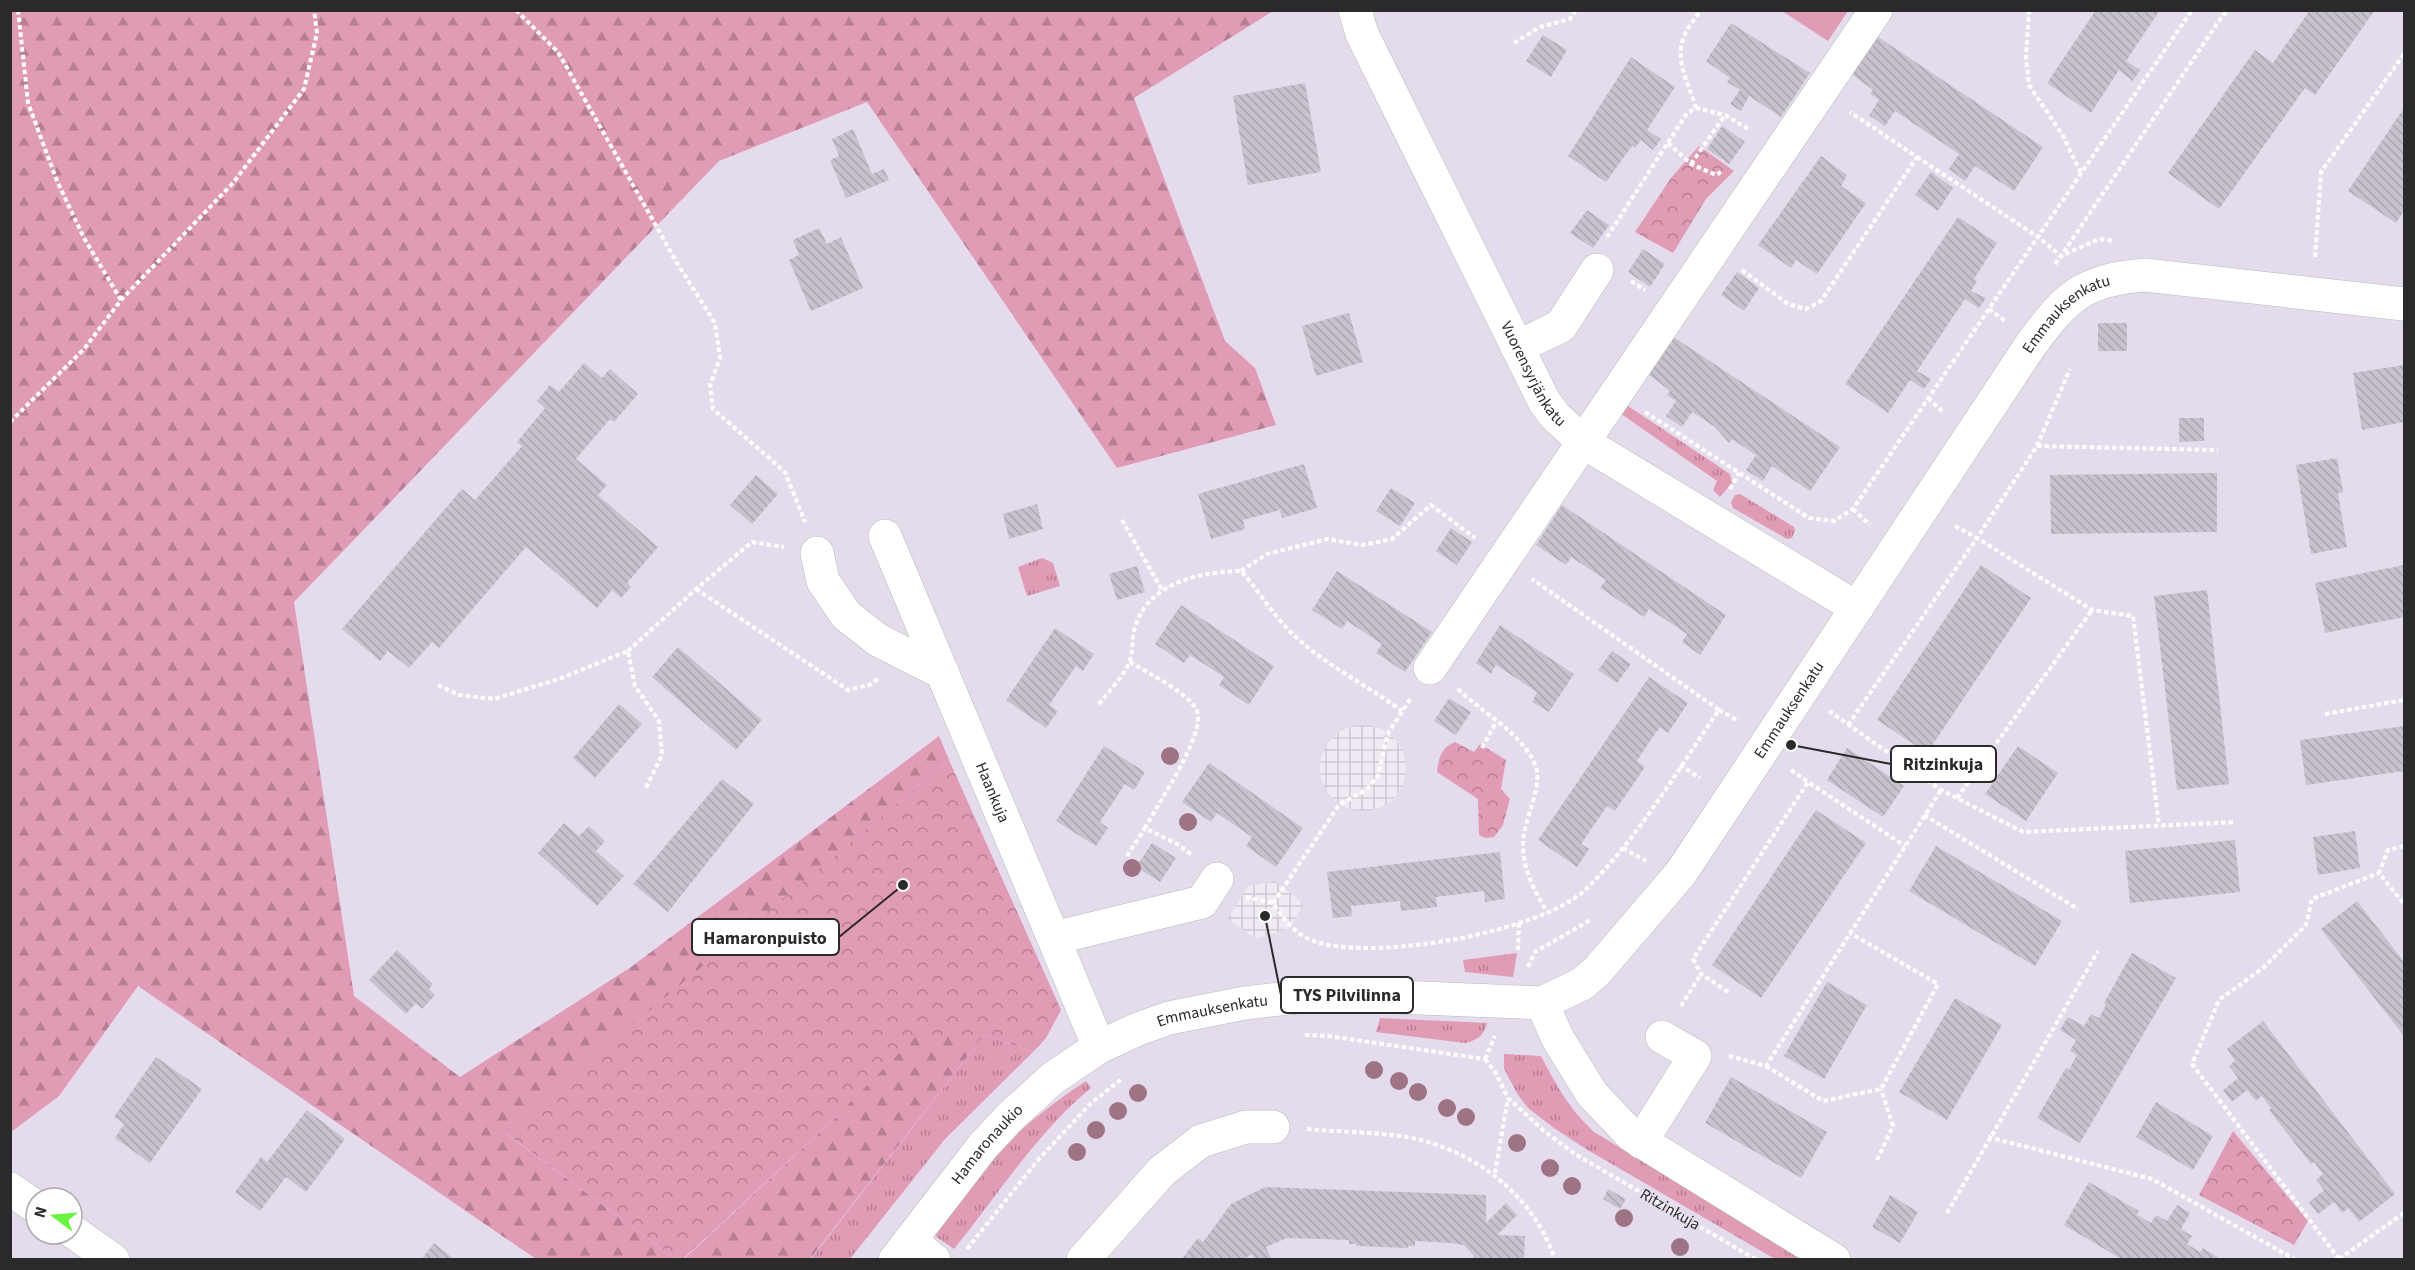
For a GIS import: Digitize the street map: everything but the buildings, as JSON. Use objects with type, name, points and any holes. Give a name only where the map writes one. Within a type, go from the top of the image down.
[{"type":"street","name":"Vuorensyrjänkatu","points":[[1355,10],[1362,34],[1544,401],[1555,417],[1582,442],[1857,608]]},
{"type":"street","points":[[1430,668],[1876,10]]},
{"type":"street","points":[[1517,347],[1560,326],[1600,267]]},
{"type":"street","name":"Emmauksenkatu","points":[[1099,1047],[1169,1018],[1245,1003],[1323,994],[1542,1003],[1582,984],[1597,971],[1682,873],[2056,310],[2073,296],[2096,284],[2114,277],[2145,275],[2404,304]]},
{"type":"street","name":"Haankuja","points":[[885,536],[1099,1047]]},
{"type":"street","points":[[817,553],[823,581],[846,615],[878,640],[943,673]]},
{"type":"street","points":[[1054,938],[1202,902],[1216,879]]},
{"type":"street","points":[[1542,1003],[1558,1039],[1592,1094],[1604,1109],[1641,1142],[1834,1260]]},
{"type":"street","points":[[1641,1142],[1695,1056],[1662,1037]]},
{"type":"street","name":"Hamaronaukio","points":[[913,1254],[983,1146],[1011,1116],[1053,1078],[1099,1047]]},
{"type":"street","points":[[1083,1260],[1162,1171],[1201,1141],[1246,1127],[1273,1127]]},
{"type":"street","points":[[10,1189],[24,1199]]},
{"type":"street","points":[[84,1239],[113,1260]]},
{"type":"path","points":[[18,10],[28,103],[57,181],[84,238],[121,300]]},
{"type":"path","points":[[10,422],[84,349],[121,300],[233,183],[304,89],[317,33],[314,10]]},
{"type":"path","points":[[516,10],[558,52],[676,263],[715,323],[720,358],[710,385],[713,409],[785,472],[817,553]]},
{"type":"path","points":[[1514,43],[1540,27],[1570,19],[1576,10]]},
{"type":"path","points":[[1696,108],[1681,66],[1680,52],[1683,37],[1701,10]]},
{"type":"path","points":[[2028,10],[2026,57],[2029,85],[2063,136],[2081,173]]},
{"type":"path","points":[[1617,393],[1809,518],[1834,521],[1853,509],[2192,10]]},
{"type":"path","points":[[1821,93],[2038,237],[2061,256],[2223,15],[2231,10]]},
{"type":"path","points":[[2316,262],[2314,250],[2321,172],[2404,54]]},
{"type":"path","points":[[1675,308],[1600,267],[1594,257],[1686,114],[1696,108],[1725,115],[1775,161]]},
{"type":"path","points":[[1691,164],[1725,115]]},
{"type":"path","points":[[1668,143],[1691,164],[1716,175],[1736,166],[1775,161]]},
{"type":"path","points":[[1714,251],[1788,304],[1806,309],[1821,301],[1917,157]]},
{"type":"path","points":[[1989,309],[2011,325]]},
{"type":"path","points":[[1848,725],[1977,538],[2037,446],[2070,369]]},
{"type":"path","points":[[1928,398],[1949,418]]},
{"type":"path","points":[[2037,446],[2218,450]]},
{"type":"path","points":[[1099,704],[1130,662],[1135,627],[1146,607],[1162,590],[1182,580],[1217,572],[1241,571],[1267,554],[1328,539],[1362,545],[1392,538],[1431,505],[1504,560],[1719,710],[1741,723],[1748,713]]},
{"type":"path","points":[[1853,509],[1870,525]]},
{"type":"path","points":[[1122,520],[1162,590]]},
{"type":"path","points":[[1953,525],[2092,610],[2133,616],[2158,825]]},
{"type":"path","points":[[438,686],[459,695],[494,699],[559,679],[628,651],[752,542],[817,553]]},
{"type":"path","points":[[1241,571],[1260,591],[1276,618],[1299,640],[1337,669],[1402,711],[1388,733],[1378,776],[1367,789],[1339,805],[1273,903]]},
{"type":"path","points":[[696,589],[848,690],[868,686],[910,656]]},
{"type":"path","points":[[1957,798],[2092,610]]},
{"type":"path","points":[[628,651],[635,686],[659,721],[662,755],[645,790]]},
{"type":"path","points":[[1127,856],[1189,752],[1199,721],[1197,710],[1189,699],[1130,662]]},
{"type":"path","points":[[1457,687],[1519,740],[1536,766],[1537,782],[1524,835],[1523,851],[1532,887],[1547,912]]},
{"type":"path","points":[[2325,714],[2404,700]]},
{"type":"path","points":[[1826,709],[1941,790],[2023,832],[2236,822]]},
{"type":"path","points":[[1145,828],[1179,845],[1216,879],[1243,896],[1273,903],[1290,928],[1319,943],[1368,949],[1441,942],[1519,924],[1557,908],[1585,891],[1623,848],[1719,710]]},
{"type":"path","points":[[1482,748],[1496,722]]},
{"type":"path","points":[[1680,765],[1702,779],[1696,788]]},
{"type":"path","points":[[1728,992],[1701,974],[1693,959],[1808,782],[1905,846]]},
{"type":"path","points":[[1766,1066],[1941,790]]},
{"type":"path","points":[[1924,815],[2078,909]]},
{"type":"path","points":[[2404,846],[2388,850],[2379,873],[2312,899],[2306,925],[2263,968],[2219,1000],[2192,1064],[2338,1259],[2404,1213]]},
{"type":"path","points":[[1623,848],[1647,862]]},
{"type":"path","points":[[1642,870],[1654,853]]},
{"type":"path","points":[[2379,873],[2404,904]]},
{"type":"path","points":[[1526,970],[1534,952],[1590,921],[1598,914]]},
{"type":"path","points":[[1518,950],[1519,924]]},
{"type":"path","points":[[1850,933],[1938,984],[1881,1089],[1893,1126],[1877,1160]]},
{"type":"path","points":[[1368,949],[1370,956]]},
{"type":"path","points":[[1947,1213],[1988,1137],[2098,951]]},
{"type":"path","points":[[1298,1034],[1328,1036],[1485,1059],[1499,1028]]},
{"type":"path","points":[[1695,1056],[1733,1056],[1766,1066],[1822,1101],[1881,1089]]},
{"type":"path","name":"Ritzinkuja","points":[[1485,1059],[1495,1072],[1508,1098],[1544,1131],[1575,1154],[1757,1260]]},
{"type":"path","points":[[966,1250],[1038,1160],[1091,1103],[1129,1075]]},
{"type":"path","points":[[1495,1173],[1508,1098]]},
{"type":"path","points":[[1273,1127],[1406,1137],[1443,1148],[1495,1173],[1533,1213],[1550,1243],[1555,1260]]},
{"type":"path","points":[[1988,1137],[2152,1179],[2295,1260]]},
{"type":"green space","points":[[11,11],[1273,11],[1134,98],[1225,341],[1255,368],[1276,425],[1117,468],[867,102],[719,161],[294,602],[354,996],[460,1077],[631,967],[939,736],[949,760],[505,1133],[676,1259],[536,1259],[138,986],[59,1096],[11,1132]]},
{"type":"green space","points":[[1782,11],[1848,11],[1828,41]]},
{"type":"green space","points":[[1699,146],[1734,171],[1706,199],[1673,253],[1635,232],[1671,178]]},
{"type":"green space","points":[[1628,406],[1730,474],[1732,483],[1720,497],[1713,490],[1717,481],[1620,413]]},
{"type":"green space","points":[[1740,494],[1794,527],[1792,538],[1787,539],[1733,508],[1731,502],[1735,495]]},
{"type":"green space","points":[[1042,558],[1053,563],[1060,586],[1027,596],[1018,567]]},
{"type":"green space","points":[[1455,742],[1474,752],[1480,744],[1506,760],[1501,789],[1510,799],[1503,825],[1494,837],[1485,838],[1479,835],[1478,799],[1437,772],[1442,754]]},
{"type":"green space","points":[[949,760],[1061,1010],[1046,1038],[1033,1052],[984,1035],[917,1035],[836,1117],[683,1259],[676,1259],[504,1132]]},
{"type":"green space","points":[[992,920],[984,1035],[810,1259],[683,1260],[836,1117]]},
{"type":"green space","points":[[1517,953],[1513,977],[1465,972],[1463,960]]},
{"type":"green space","points":[[1380,1018],[1487,1023],[1479,1037],[1465,1043],[1376,1032]]},
{"type":"green space","points":[[984,1035],[1033,1052],[945,1139],[850,1259],[810,1260]]},
{"type":"green space","points":[[1504,1054],[1541,1056],[1564,1097],[1594,1132],[1805,1259],[1775,1259],[1554,1128],[1528,1108],[1518,1095],[1504,1069]]},
{"type":"green space","points":[[1086,1081],[1091,1088],[1053,1124],[954,1249],[932,1234],[971,1182],[1001,1149],[1042,1113]]},
{"type":"green space","points":[[2233,1131],[2308,1221],[2294,1245],[2199,1195]]},
{"type":"shaded area","points":[[1363,725],[1387,732],[1399,744],[1406,768],[1399,792],[1387,804],[1363,811],[1339,804],[1327,792],[1320,768],[1327,744],[1339,732]]},
{"type":"shaded area","points":[[1275,881],[1304,904],[1290,928],[1256,939],[1228,919],[1248,886]]},
{"type":"place","name":"Ritzinkuja","points":[[1791,745]]},
{"type":"place","name":"Hamaronpuisto","points":[[903,885]]},
{"type":"place","name":"TYS Pilvilinna","points":[[1265,916]]}]
